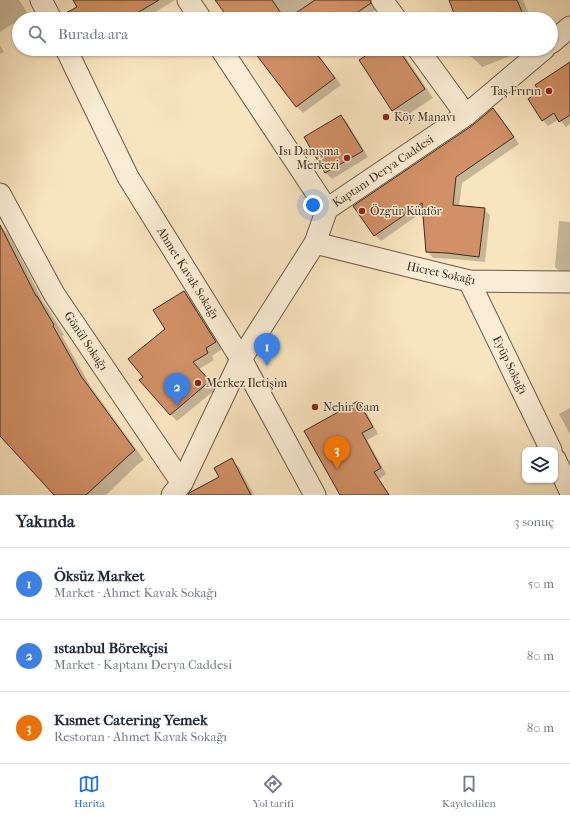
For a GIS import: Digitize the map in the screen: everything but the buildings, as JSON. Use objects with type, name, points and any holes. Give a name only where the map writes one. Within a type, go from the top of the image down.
[{"type":"street","points":[[41,0],[47,12]]},
{"type":"street","points":[[188,0],[196,12]]},
{"type":"street","points":[[382,0],[391,12]]},
{"type":"street","points":[[558,37],[570,27]]},
{"type":"street","name":"Ahmet Kavak Sokağı","points":[[69,56],[128,177],[241,359],[315,495]]},
{"type":"street","points":[[226,56],[327,209]]},
{"type":"street","points":[[423,56],[466,115]]},
{"type":"street","name":"Kaptanı Derya Caddesi","points":[[177,489],[241,359],[315,243],[327,209],[466,115],[536,56]]},
{"type":"street","name":"Gönül Sokağı","points":[[0,194],[54,294],[177,489]]},
{"type":"street","name":"Hicret Sokağı","points":[[315,243],[469,281],[570,282]]},
{"type":"street","name":"Eyüp Sokağı","points":[[469,281],[549,447]]},
{"type":"street","points":[[558,465],[570,491]]},
{"type":"place","name":"Taş Frırın","points":[[549,91]]},
{"type":"place","name":"Köy Manavı","points":[[386,117]]},
{"type":"place","name":"Isı Danışma Merkezi","points":[[347,158]]},
{"type":"place","name":"Özgür Küaför","points":[[362,211]]},
{"type":"place","name":"Öksüz Market","points":[[267,366]]},
{"type":"place","name":"Merkez Iletişim","points":[[198,383]]},
{"type":"place","name":"ıstanbul Börekçisi","points":[[177,406]]},
{"type":"place","name":"Nehir Cam","points":[[315,407]]},
{"type":"place","name":"Kısmet Catering Yemek","points":[[337,469]]}]
